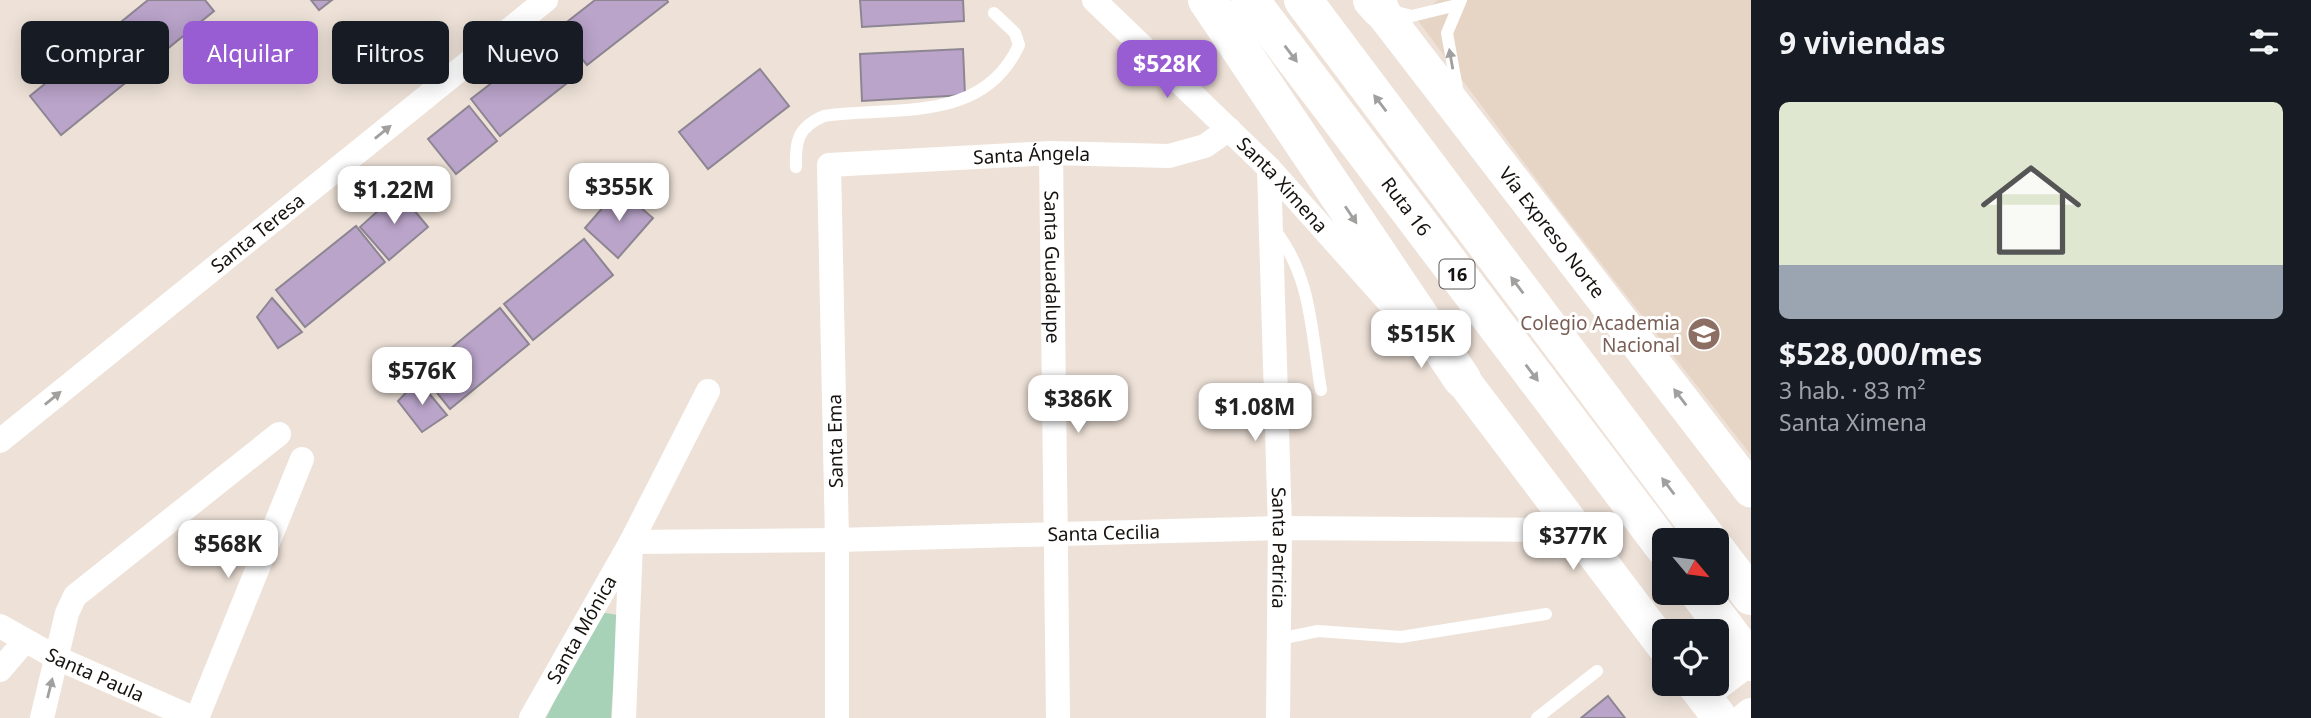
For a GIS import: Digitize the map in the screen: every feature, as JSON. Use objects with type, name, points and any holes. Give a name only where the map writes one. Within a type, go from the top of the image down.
[{"type":"highway","points":[[1207,0],[1462,379]]},
{"type":"highway","name":"Ruta 16","points":[[1250,0],[1652,531]]},
{"type":"highway","name":"16","points":[[1303,0],[1699,528]]},
{"type":"highway","points":[[1729,567],[1751,596]]},
{"type":"main road","name":"Vía Expreso Norte","points":[[1376,4],[1751,490]]},
{"type":"main road","points":[[1462,379],[1652,630]]},
{"type":"street","name":"Santa Teresa","points":[[0,440],[545,0]]},
{"type":"street","name":"Santa Ximena","points":[[1094,0],[1269,168],[1412,328],[1462,379]]},
{"type":"street","name":"Santa Ángela","points":[[829,165],[1051,153],[1169,156],[1205,146],[1229,129]]},
{"type":"street","name":"Santa Guadalupe","points":[[1051,153],[1058,718]]},
{"type":"street","name":"Santa Ema","points":[[829,165],[837,540],[837,718]]},
{"type":"street","name":"Santa Patricia","points":[[1269,168],[1280,528],[1278,718]]},
{"type":"street","name":"Santa Mónica","points":[[531,718],[631,542],[708,391]]},
{"type":"street","points":[[42,718],[70,604],[81,589],[279,434]]},
{"type":"street","points":[[195,718],[302,459]]},
{"type":"street","name":"Santa Cecilia","points":[[631,542],[837,540],[1280,528],[1577,530]]},
{"type":"street","name":"Santa Mónica","points":[[624,718],[631,542]]},
{"type":"street","name":"Santa Paula","points":[[0,626],[24,642],[57,658],[195,718]]},
{"type":"street","points":[[0,670],[24,642]]},
{"type":"street","points":[[1746,718],[1751,714]]},
{"type":"lane","points":[[1376,4],[1412,16],[1459,3]]},
{"type":"lane","points":[[1459,3],[1447,33],[1463,115]]},
{"type":"lane","points":[[796,167],[795,141],[809,122],[824,116],[943,107],[968,99],[983,88],[1002,72],[1019,45],[1015,33],[994,13]]},
{"type":"lane","points":[[1271,226],[1291,251],[1303,276],[1321,390]]},
{"type":"lane","points":[[1279,639],[1318,631],[1401,637],[1546,614]]},
{"type":"lane","points":[[1537,718],[1598,671]]},
{"type":"shaded area","points":[[1438,0],[1751,0],[1751,455],[1561,212],[1416,18]]},
{"type":"green space","points":[[599,612],[618,615],[611,718],[546,718]]},
{"type":"building","points":[[148,0],[205,0],[214,11],[202,21],[183,21],[183,36],[169,47],[169,21],[122,21]]},
{"type":"building","points":[[311,0],[332,0],[319,10]]},
{"type":"building","points":[[595,0],[668,2],[587,65],[583,60],[583,21],[568,21]]},
{"type":"building","points":[[860,0],[963,0],[964,21],[862,27]]},
{"type":"building","points":[[963,49],[965,95],[862,101],[860,54]]},
{"type":"building","points":[[760,69],[789,106],[708,169],[679,132]]},
{"type":"building","points":[[45,84],[124,84],[61,135],[30,96]]},
{"type":"building","points":[[490,84],[566,84],[500,136],[471,99]]},
{"type":"building","points":[[469,106],[497,141],[456,174],[428,139]]},
{"type":"building","points":[[619,189],[653,218],[618,258],[585,228]]},
{"type":"building","points":[[399,192],[428,227],[389,260],[360,227]]},
{"type":"building","points":[[356,226],[385,262],[305,327],[276,290]]},
{"type":"building","points":[[584,239],[613,275],[533,340],[504,304]]},
{"type":"building","points":[[272,298],[302,332],[278,348],[257,317]]},
{"type":"building","points":[[500,308],[529,344],[450,409],[421,373]]},
{"type":"building","points":[[418,380],[447,415],[422,432],[398,401]]},
{"type":"building","points":[[1608,696],[1625,718],[1581,718]]},
{"type":"place","name":"Colegio Academia Nacional","points":[[1704,334]]}]
